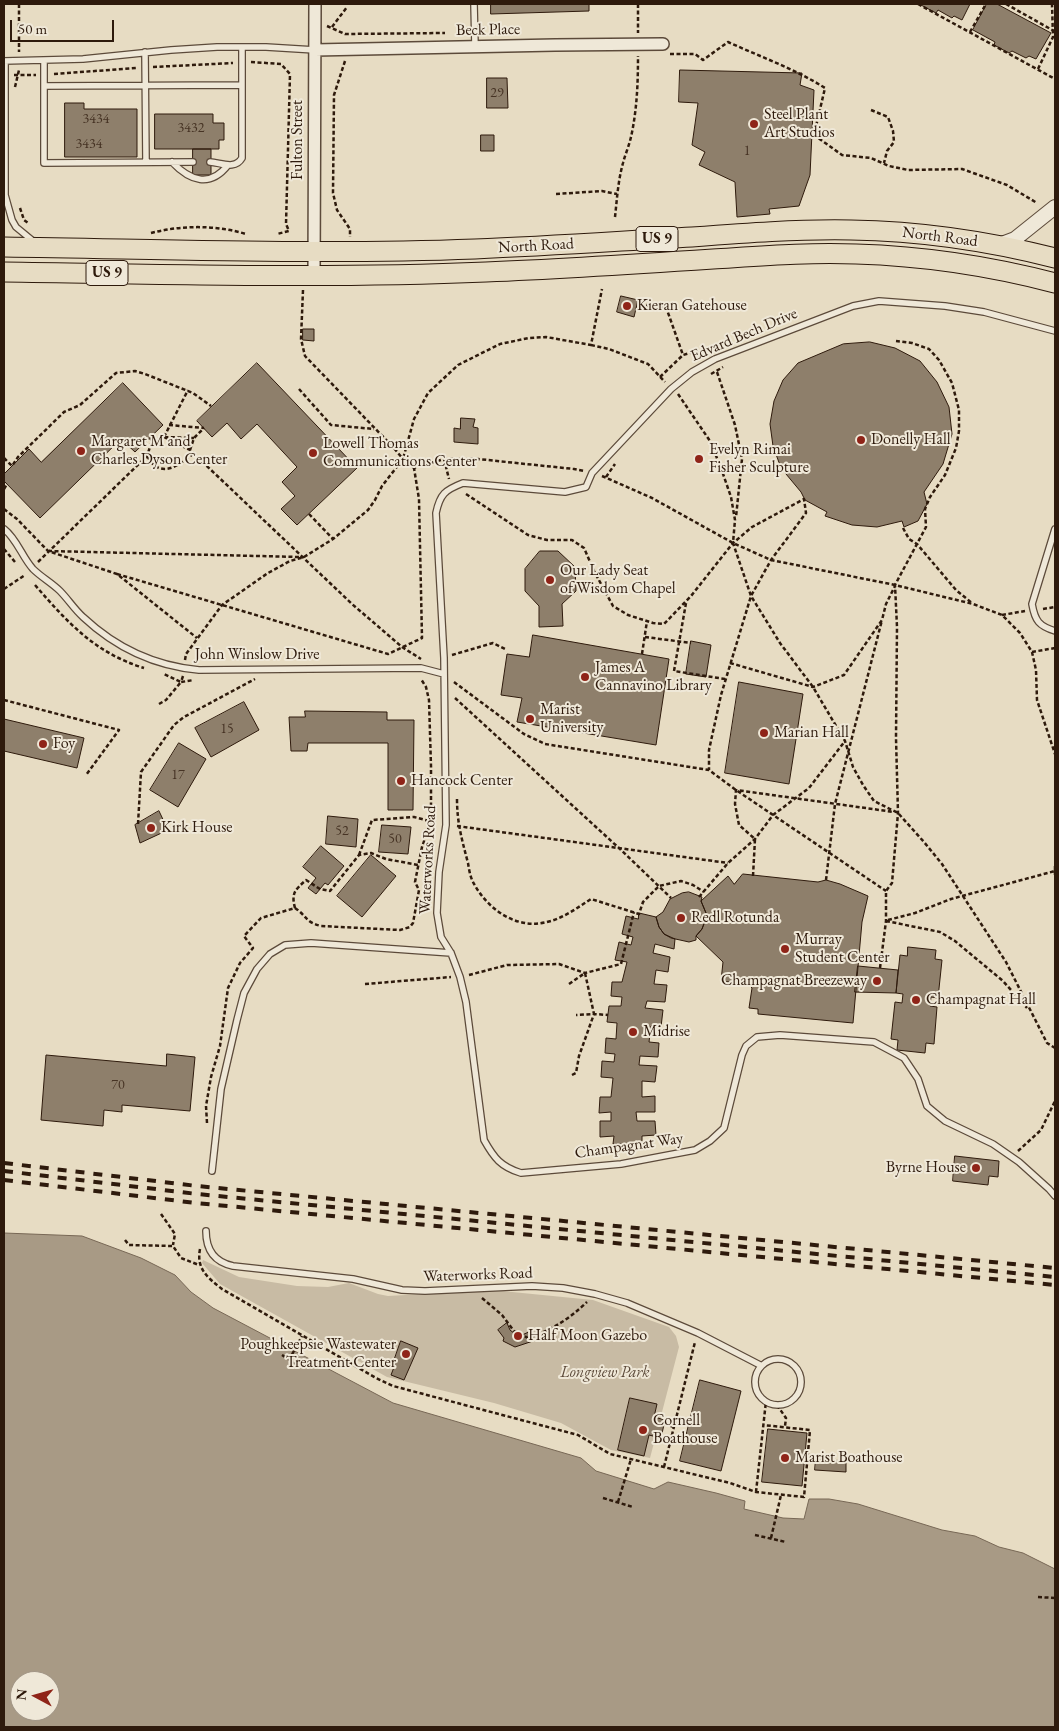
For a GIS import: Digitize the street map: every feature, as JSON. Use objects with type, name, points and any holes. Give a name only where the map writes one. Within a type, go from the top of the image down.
[{"type":"highway","name":"North Road","points":[[4,247],[314,251],[474,249],[825,230],[900,232],[999,245]]},
{"type":"highway","name":"US 9","points":[[999,245],[1055,258]]},
{"type":"highway","name":"North Road","points":[[4,272],[309,282],[830,253],[905,257],[979,266],[1055,282]]},
{"type":"street","name":"Fulton Street","points":[[309,282],[314,251],[315,4]]},
{"type":"street","name":"Beck Place","points":[[315,50],[475,46],[665,49]]},
{"type":"street","name":"North Road","points":[[999,245],[1014,239],[1055,207]]},
{"type":"lane","points":[[474,4],[475,46]]},
{"type":"lane","points":[[210,162],[228,166],[240,162],[242,158],[242,47]]},
{"type":"lane","points":[[42,248],[20,231],[12,220],[7,204],[4,183],[4,61],[83,59],[197,48],[242,47],[315,50]]},
{"type":"lane","points":[[145,52],[146,162]]},
{"type":"lane","points":[[44,61],[44,163],[193,162]]},
{"type":"lane","points":[[44,86],[242,85]]},
{"type":"lane","points":[[172,162],[181,172],[195,179],[216,177],[222,174],[228,166]]},
{"type":"lane","name":"Edvard Bech Drive","points":[[450,488],[463,483],[565,492],[586,487],[592,473],[671,389],[692,372],[715,359],[853,306],[879,301],[945,306],[984,312],[1055,330]]},
{"type":"lane","name":"Waterworks Road","points":[[450,488],[444,492],[438,502],[436,513],[444,658],[446,825],[436,913],[441,937],[452,953]]},
{"type":"lane","name":"John Winslow Drive","points":[[4,529],[10,534],[32,568],[60,591],[81,616],[106,637],[138,655],[184,668],[421,668],[444,674]]},
{"type":"lane","points":[[1055,529],[1032,604],[1034,616],[1043,627],[1055,632]]},
{"type":"lane","points":[[212,1171],[221,1090],[244,993],[258,969],[270,954],[285,945],[311,943],[452,953]]},
{"type":"lane","name":"Champagnat Way","points":[[452,953],[466,1002],[484,1140],[493,1156],[508,1169],[521,1173],[622,1164],[672,1156],[695,1150],[710,1141],[724,1128],[742,1055],[746,1046],[757,1037],[780,1035],[874,1042],[904,1058],[918,1079],[927,1106],[945,1121],[993,1144],[1050,1189],[1055,1196]]},
{"type":"lane","name":"Waterworks Road","points":[[206,1230],[207,1243],[211,1253],[227,1265],[352,1279],[402,1290],[425,1291],[532,1286],[563,1288],[595,1294],[627,1303],[698,1333],[760,1366]]},
{"type":"lane","points":[[774,1358],[783,1358],[790,1361],[800,1374],[800,1390],[795,1397],[789,1402],[777,1405],[766,1401],[757,1393],[755,1386],[756,1372],[760,1366],[774,1358]]},
{"type":"path","points":[[14,92],[19,75],[19,4]]},
{"type":"path","points":[[615,217],[617,194],[636,112],[638,4]]},
{"type":"path","points":[[918,4],[1055,79]]},
{"type":"path","points":[[970,32],[986,4]]},
{"type":"path","points":[[1006,4],[1054,31]]},
{"type":"path","points":[[1038,69],[1053,38],[1052,4]]},
{"type":"path","points":[[332,27],[347,7]]},
{"type":"path","points":[[665,49],[695,54],[703,60],[728,42],[802,73],[825,88],[814,135],[842,155],[871,158],[898,169],[962,169],[1006,185],[1040,205]]},
{"type":"path","points":[[629,55],[638,50]]},
{"type":"path","points":[[350,229],[337,210],[333,194],[334,95],[346,60],[351,60]]},
{"type":"path","points":[[19,75],[242,62],[281,64],[290,74],[286,224],[289,231],[269,235]]},
{"type":"path","points":[[871,110],[888,117],[893,131],[894,142],[887,151],[884,163]]},
{"type":"path","points":[[556,194],[602,191],[617,194]]},
{"type":"path","points":[[18,203],[24,220],[30,225]]},
{"type":"path","points":[[147,234],[171,228],[226,228],[252,236]]},
{"type":"path","points":[[4,509],[17,519],[48,551],[116,574],[388,654],[422,638],[418,499],[414,468],[403,459],[305,356],[301,340],[309,282]]},
{"type":"path","points":[[591,345],[602,289]]},
{"type":"path","points":[[646,305],[666,307],[683,355]]},
{"type":"path","points":[[184,668],[186,654],[207,628],[222,605],[268,573],[290,561],[304,557],[333,539],[368,510],[376,500],[382,486],[403,459],[414,419],[428,393],[458,364],[500,344],[529,338],[546,337],[609,349],[648,364],[677,393],[710,441],[731,497],[735,520],[733,543],[752,596],[780,643],[813,687],[845,741],[853,767],[874,801],[898,813],[942,864],[1006,962],[1047,1043],[1055,1048]]},
{"type":"path","points":[[826,880],[835,804],[886,604],[926,526],[925,509],[930,497],[945,475],[956,448],[959,431],[959,410],[952,383],[934,354],[928,349],[912,343],[896,341]]},
{"type":"path","points":[[660,377],[683,355],[696,351],[715,359],[717,372],[736,425],[742,459],[733,543]]},
{"type":"path","points":[[4,458],[12,466],[18,457],[64,412],[80,405],[116,373],[135,371],[188,390],[211,406]]},
{"type":"path","points":[[299,389],[331,425],[374,429]]},
{"type":"path","points":[[164,437],[188,390]]},
{"type":"path","points":[[169,425],[204,428],[194,438],[190,450]]},
{"type":"path","points":[[164,437],[190,450],[352,604],[402,647],[444,674],[524,734],[545,744],[709,770],[886,891]]},
{"type":"path","points":[[4,589],[32,568],[147,456],[151,440],[164,437],[194,438]]},
{"type":"path","points":[[147,456],[154,466],[166,469],[178,465],[193,454]]},
{"type":"path","points":[[414,468],[444,459],[478,459],[574,469],[592,473],[606,477],[652,498],[733,543],[771,560],[973,604],[1002,614],[1020,633],[1032,652],[1036,670],[1037,700],[1055,754]]},
{"type":"path","points":[[444,459],[450,488],[465,493],[528,535],[547,540],[572,540],[584,548],[613,606],[628,616],[664,624],[686,601],[733,543],[752,528],[804,499],[806,513],[771,560],[752,596],[726,678],[709,750],[709,770]]},
{"type":"path","points":[[4,489],[7,484]]},
{"type":"path","points":[[310,514],[333,539]]},
{"type":"path","points":[[903,528],[909,539],[916,544],[956,590],[973,604]]},
{"type":"path","points":[[48,551],[304,557]]},
{"type":"path","points":[[116,574],[197,638]]},
{"type":"path","points":[[880,968],[886,921],[886,891],[892,883],[898,813],[895,586]]},
{"type":"path","points":[[686,601],[674,671],[726,678]]},
{"type":"path","points":[[730,663],[813,687],[844,676],[882,620]]},
{"type":"path","points":[[642,654],[647,621]]},
{"type":"path","points":[[645,637],[691,643]]},
{"type":"path","points":[[444,658],[493,643],[507,650]]},
{"type":"path","points":[[1032,652],[1055,648]]},
{"type":"path","points":[[418,675],[426,687],[429,700],[431,821],[422,846],[418,865],[415,882],[419,890],[413,923],[410,927],[400,930],[321,926],[309,923],[295,908],[292,897],[295,891],[306,880],[320,889],[330,891],[359,856],[372,820],[414,817],[431,821],[446,825],[728,863]]},
{"type":"path","points":[[138,824],[141,772],[174,725],[184,717],[254,679],[263,679]]},
{"type":"path","points":[[159,704],[166,700],[181,682]]},
{"type":"path","points":[[454,708],[454,698],[671,898]]},
{"type":"path","points":[[4,700],[119,730],[86,775]]},
{"type":"path","points":[[700,897],[728,863],[755,839],[773,815],[810,788],[845,741]]},
{"type":"path","points":[[736,790],[898,813]]},
{"type":"path","points":[[736,790],[734,804],[739,825],[755,839]]},
{"type":"path","points":[[457,795],[458,826],[472,881],[488,903],[505,918],[529,925],[547,922],[567,915],[591,899],[640,914],[643,902],[659,886],[681,881],[704,892]]},
{"type":"path","points":[[753,876],[755,839]]},
{"type":"path","points":[[359,856],[371,853],[386,859],[418,865]]},
{"type":"path","points":[[1055,866],[1055,875]]},
{"type":"path","points":[[886,921],[962,896],[1055,871]]},
{"type":"path","points":[[207,1124],[211,1077],[220,1046],[228,988],[240,963],[253,948],[244,936],[261,918],[295,908]]},
{"type":"path","points":[[569,984],[585,973],[620,964],[634,912]]},
{"type":"path","points":[[886,921],[940,932],[956,941],[1003,981],[1030,1012]]},
{"type":"path","points":[[365,984],[460,977],[507,965],[559,964],[585,973]]},
{"type":"path","points":[[572,1075],[576,1073],[579,1056],[594,1014],[585,973]]},
{"type":"path","points":[[576,1015],[608,1015]]},
{"type":"path","points":[[1011,1157],[1041,1130],[1055,1101]]},
{"type":"path","points":[[161,1214],[176,1234],[173,1246],[181,1258],[200,1265]]},
{"type":"path","points":[[125,1240],[129,1245],[173,1246]]},
{"type":"path","points":[[200,1248],[198,1258],[202,1270],[222,1290],[393,1386],[578,1435],[606,1452],[630,1459],[730,1483],[756,1492],[804,1497],[810,1430],[763,1425]]},
{"type":"path","points":[[470,1288],[502,1315],[514,1331],[528,1338],[548,1331],[576,1312],[595,1294]]},
{"type":"path","points":[[664,1467],[698,1333]]},
{"type":"path","points":[[289,1360],[302,1336]]},
{"type":"path","points":[[282,1356],[296,1364]]},
{"type":"path","points":[[756,1492],[766,1401]]},
{"type":"path","points":[[777,1405],[786,1418],[785,1426]]},
{"type":"path","points":[[664,1424],[674,1427]]},
{"type":"path","points":[[618,1502],[630,1459]]},
{"type":"path","points":[[771,1538],[781,1495]]},
{"type":"path","points":[[603,1498],[633,1507]]},
{"type":"path","points":[[756,1535],[786,1542]]},
{"type":"path","points":[[1038,1597],[1055,1598]]},
{"type":"green space","name":"Longview Park","points":[[203,1260],[239,1277],[297,1286],[328,1287],[349,1283],[388,1296],[492,1290],[593,1300],[669,1327],[676,1336],[679,1347],[650,1458],[611,1450],[561,1423],[494,1403],[387,1377],[220,1284],[202,1263]]},
{"type":"shaded area","points":[[4,1233],[82,1236],[141,1258],[175,1275],[191,1292],[213,1308],[393,1403],[581,1458],[596,1471],[654,1489],[668,1482],[716,1493],[745,1501],[744,1509],[783,1518],[804,1519],[809,1499],[829,1499],[858,1504],[942,1530],[975,1536],[999,1547],[1023,1553],[1055,1569],[1055,1727],[4,1727]]},
{"type":"building","points":[[491,4],[589,4],[589,11],[491,14]]},
{"type":"building","points":[[922,4],[970,4],[962,20],[954,16],[952,18],[938,10],[936,13]]},
{"type":"building","points":[[987,4],[997,4],[1051,33],[1036,59],[1029,56],[1026,58],[1012,51],[1009,53],[994,45],[995,42],[973,30]]},
{"type":"building","name":"Steel Plant Art Studios","points":[[680,70],[802,73],[800,85],[814,90],[810,175],[799,206],[769,209],[770,214],[737,217],[735,182],[699,165],[705,152],[692,145],[698,103],[679,102]]},
{"type":"building","points":[[487,78],[507,78],[508,108],[487,108]]},
{"type":"building","points":[[65,103],[84,103],[84,109],[137,109],[137,157],[65,157]]},
{"type":"building","points":[[155,114],[213,114],[213,123],[224,123],[224,140],[219,140],[219,149],[155,149]]},
{"type":"building","points":[[481,135],[494,135],[494,151],[481,151]]},
{"type":"building","points":[[193,149],[211,149],[211,175],[193,175]]},
{"type":"building","name":"Kieran Gatehouse","points":[[621,296],[638,300],[634,317],[617,312]]},
{"type":"building","points":[[303,329],[314,329],[314,341],[303,340]]},
{"type":"building","name":"Donelly Hall","points":[[870,342],[895,348],[920,361],[937,382],[949,407],[952,434],[943,464],[924,492],[927,504],[918,521],[904,527],[902,521],[877,527],[852,525],[825,516],[827,512],[805,500],[801,492],[781,468],[773,446],[770,424],[774,401],[783,380],[798,363],[843,344]]},
{"type":"building","name":"Lowell Thomas Communications Center","points":[[257,363],[357,468],[297,525],[281,509],[295,496],[282,482],[297,467],[257,424],[241,439],[227,423],[212,437],[197,421]]},
{"type":"building","name":"Margaret M and Charles Dyson Center","points":[[123,383],[163,425],[135,452],[121,439],[40,518],[4,481],[4,474],[29,449],[41,462]]},
{"type":"building","points":[[461,418],[475,419],[473,427],[478,428],[478,444],[454,442],[454,428],[460,429]]},
{"type":"building","name":"Our Lady Seat of Wisdom Chapel","points":[[540,551],[558,551],[575,567],[576,591],[562,604],[563,626],[539,627],[539,606],[525,591],[525,569]]},
{"type":"building","name":"James A Cannavino Library","points":[[533,635],[669,659],[656,745],[517,722],[522,698],[501,695],[507,654],[529,657]]},
{"type":"building","points":[[691,641],[711,645],[706,677],[686,674]]},
{"type":"building","name":"Marian Hall","points":[[739,682],[803,694],[789,784],[725,773]]},
{"type":"building","points":[[244,702],[259,730],[211,757],[195,728]]},
{"type":"building","name":"Hancock Center","points":[[305,711],[387,712],[387,720],[414,720],[413,810],[388,810],[388,743],[308,743],[307,751],[291,751],[289,717],[305,717]]},
{"type":"building","name":"Foy","points":[[4,719],[84,738],[77,768],[4,751]]},
{"type":"building","points":[[179,743],[206,759],[178,807],[150,790]]},
{"type":"building","name":"Kirk House","points":[[159,811],[168,830],[140,843],[135,825]]},
{"type":"building","points":[[328,816],[358,819],[356,847],[326,844]]},
{"type":"building","points":[[382,825],[411,827],[408,854],[379,852]]},
{"type":"building","points":[[321,846],[344,866],[328,885],[325,883],[316,894],[308,888],[316,878],[303,867]]},
{"type":"building","points":[[371,855],[396,876],[362,917],[337,896]]},
{"type":"building","name":"Murray Student Center","points":[[743,874],[818,882],[826,880],[868,896],[862,922],[853,1023],[758,1014],[758,1009],[749,1008],[752,988],[748,984],[721,981],[723,962],[696,936],[702,929],[705,921],[706,913],[701,901],[728,876],[734,884]]},
{"type":"building","name":"Redl Rotunda","points":[[689,892],[702,897],[701,901],[706,913],[705,921],[702,929],[696,936],[696,940],[689,942],[671,938],[664,934],[659,927],[656,917],[663,912],[670,899]]},
{"type":"building","name":"Midrise","points":[[639,913],[656,917],[659,927],[664,934],[675,939],[674,949],[655,944],[653,953],[670,957],[668,972],[656,970],[654,984],[667,985],[665,1002],[647,1001],[645,1008],[663,1010],[661,1027],[651,1026],[649,1042],[659,1043],[658,1057],[640,1056],[639,1065],[657,1066],[655,1082],[642,1081],[642,1097],[655,1096],[655,1112],[636,1112],[637,1121],[655,1121],[656,1135],[642,1136],[642,1144],[613,1144],[614,1136],[600,1137],[600,1121],[611,1121],[611,1112],[599,1113],[600,1097],[611,1097],[613,1078],[601,1077],[602,1061],[614,1062],[615,1054],[605,1053],[606,1038],[616,1039],[617,1023],[607,1022],[609,1006],[621,1006],[622,997],[611,996],[612,982],[622,982],[627,962],[615,960],[619,942],[631,945],[633,937],[622,934],[626,916],[638,919]]},
{"type":"building","name":"Champagnat Hall","points":[[908,947],[936,950],[935,959],[942,960],[938,998],[931,997],[930,1006],[937,1007],[934,1044],[926,1043],[925,1053],[897,1050],[898,1040],[891,1039],[895,1002],[902,1003],[903,994],[896,993],[900,955],[907,956]]},
{"type":"building","name":"Champagnat Breezeway","points":[[858,966],[898,970],[896,993],[855,992]]},
{"type":"building","points":[[167,1054],[195,1057],[190,1111],[122,1105],[122,1112],[104,1110],[103,1126],[41,1120],[46,1055],[166,1066]]},
{"type":"building","name":"Byrne House","points":[[955,1156],[999,1161],[998,1177],[989,1176],[988,1185],[953,1181]]},
{"type":"building","name":"Half Moon Gazebo","points":[[507,1323],[510,1330],[515,1334],[522,1335],[531,1331],[533,1341],[515,1347],[503,1341],[504,1338],[498,1330]]},
{"type":"building","name":"Poughkeepsie Wastewater Treatment Center","points":[[401,1341],[418,1348],[404,1380],[391,1375]]},
{"type":"building","points":[[700,1380],[741,1391],[721,1471],[680,1461]]},
{"type":"building","name":"Cornell Boathouse","points":[[630,1398],[657,1404],[654,1417],[665,1420],[661,1438],[649,1435],[644,1456],[618,1450]]},
{"type":"building","name":"Marist Boathouse","points":[[768,1429],[807,1433],[802,1486],[762,1482]]},
{"type":"building","points":[[816,1459],[846,1461],[846,1472],[815,1470]]},
{"type":"railway","points":[[4,1163],[197,1186],[1055,1268]]},
{"type":"railway","points":[[4,1171],[197,1194],[1055,1277]]},
{"type":"railway","points":[[4,1180],[196,1203],[1055,1285]]},
{"type":"place","name":"Steel Plant Art Studios","points":[[754,124]]},
{"type":"place","name":"Kieran Gatehouse","points":[[627,306]]},
{"type":"place","name":"Donelly Hall","points":[[861,440]]},
{"type":"place","name":"Margaret M and Charles Dyson Center","points":[[81,451]]},
{"type":"place","name":"Lowell Thomas Communications Center","points":[[313,453]]},
{"type":"place","name":"Evelyn Rimai Fisher Sculpture","points":[[699,459]]},
{"type":"place","name":"Our Lady Seat of Wisdom Chapel","points":[[550,580]]},
{"type":"place","name":"James A Cannavino Library","points":[[585,677]]},
{"type":"place","name":"Marist University","points":[[530,719]]},
{"type":"place","name":"Marian Hall","points":[[764,733]]},
{"type":"place","name":"Foy","points":[[43,744]]},
{"type":"place","name":"Hancock Center","points":[[401,781]]},
{"type":"place","name":"Kirk House","points":[[151,828]]},
{"type":"place","name":"Redl Rotunda","points":[[681,918]]},
{"type":"place","name":"Murray Student Center","points":[[785,949]]},
{"type":"place","name":"Champagnat Breezeway","points":[[877,981]]},
{"type":"place","name":"Champagnat Hall","points":[[916,1000]]},
{"type":"place","name":"Midrise","points":[[633,1032]]},
{"type":"place","name":"Byrne House","points":[[976,1168]]},
{"type":"place","name":"Half Moon Gazebo","points":[[518,1336]]},
{"type":"place","name":"Poughkeepsie Wastewater Treatment Center","points":[[406,1354]]},
{"type":"place","name":"Cornell Boathouse","points":[[643,1430]]},
{"type":"place","name":"Marist Boathouse","points":[[785,1458]]}]
